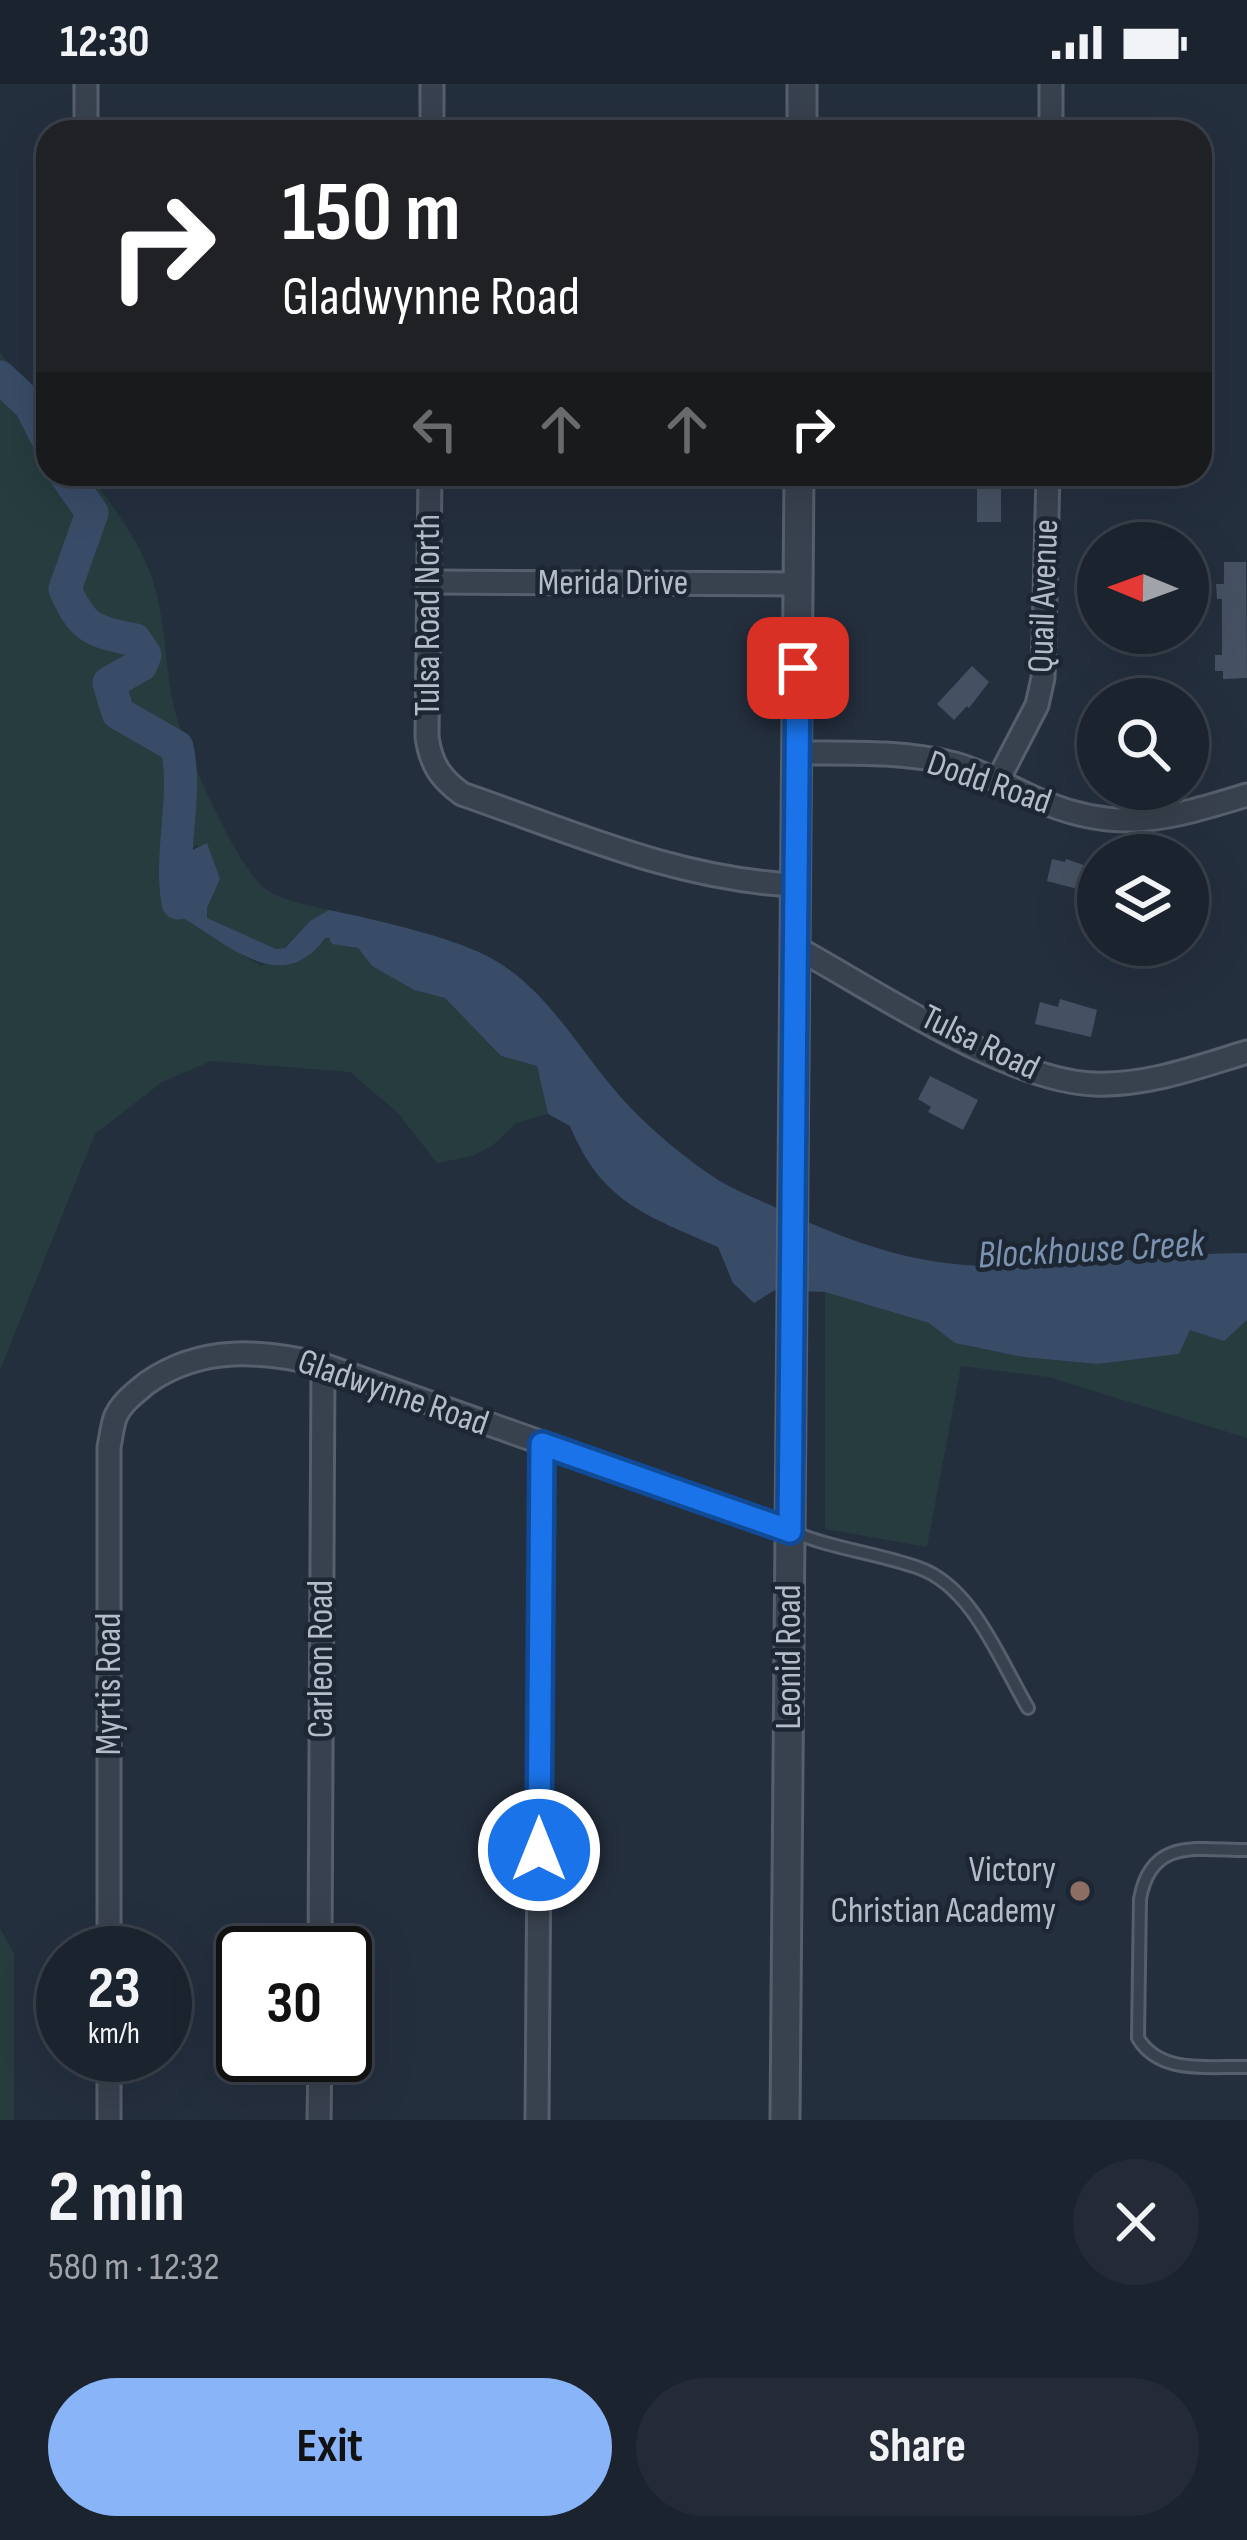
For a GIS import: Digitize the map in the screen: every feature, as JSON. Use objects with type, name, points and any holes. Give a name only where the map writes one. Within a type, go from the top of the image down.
[{"type":"street","points":[[86,84],[86,120]]},
{"type":"street","points":[[432,84],[432,120]]},
{"type":"street","points":[[802,84],[802,120]]},
{"type":"street","points":[[1051,84],[1051,120]]},
{"type":"street","name":"Tulsa Road North","points":[[430,486],[430,757],[436,771],[462,794],[685,872],[796,885]]},
{"type":"street","name":"Leonid Road","points":[[785,2120],[799,486]]},
{"type":"street","name":"Quail Avenue","points":[[998,780],[1036,705],[1043,678],[1048,486]]},
{"type":"street","name":"Merida Drive","points":[[429,582],[798,584]]},
{"type":"street","name":"Dodd Road","points":[[797,752],[895,754],[961,766],[1046,803],[1109,822],[1170,818],[1247,795]]},
{"type":"street","name":"Tulsa Road","points":[[795,947],[994,1056],[1044,1076],[1123,1083],[1178,1073],[1247,1052]]},
{"type":"street","name":"Gladwynne Road","points":[[116,1415],[131,1395],[162,1373],[201,1358],[254,1352],[323,1365],[790,1531]]},
{"type":"street","name":"Carleon Road","points":[[320,1926],[323,1365]]},
{"type":"street","name":"Myrtis Road","points":[[109,1926],[109,1447],[116,1415]]},
{"type":"street","points":[[537,2120],[542,1444]]},
{"type":"street","points":[[109,2082],[109,2120]]},
{"type":"street","points":[[320,2082],[320,2120]]},
{"type":"lane","name":"Gladwynne Road","points":[[790,1531],[922,1568],[951,1586],[1028,1708]]},
{"type":"lane","points":[[1247,1850],[1179,1850],[1165,1855],[1144,1877],[1138,2038],[1154,2057],[1179,2066],[1247,2067]]},
{"type":"green space","points":[[0,352],[36,401],[36,486],[98,486],[143,556],[158,601],[178,721],[237,851],[267,890],[329,910],[310,921],[284,948],[276,949],[207,919],[220,879],[197,845],[172,860],[183,918],[261,966],[325,938],[358,948],[372,966],[414,990],[445,998],[501,1056],[537,1066],[548,1114],[516,1123],[492,1146],[472,1156],[437,1163],[397,1112],[350,1072],[211,1061],[162,1082],[95,1134],[0,1370]]},
{"type":"green space","points":[[825,1292],[929,1323],[956,1343],[1023,1357],[1097,1364],[1179,1354],[1190,1330],[1247,1320],[1247,1438],[1048,1377],[961,1366],[927,1547],[825,1529]]},
{"type":"green space","points":[[0,1928],[14,1954],[14,2120],[0,2120]]},
{"type":"water","points":[[207,843],[220,879],[207,918],[276,949],[285,948],[310,921],[329,910],[431,935],[487,956],[543,1000],[651,1128],[702,1169],[748,1195],[861,1243],[946,1263],[1058,1266],[1247,1253],[1247,1320],[1224,1341],[1190,1330],[1179,1354],[1097,1364],[1023,1357],[955,1343],[929,1323],[825,1292],[775,1290],[754,1303],[733,1283],[718,1247],[648,1215],[612,1190],[596,1173],[570,1126],[548,1114],[537,1066],[501,1056],[445,998],[414,990],[372,966],[358,948],[332,944],[329,938],[291,964],[273,965],[236,952],[183,918],[174,907],[163,870],[172,860]]},
{"type":"building","points":[[977,486],[1001,486],[1001,522],[977,522]]},
{"type":"building","points":[[1224,562],[1246,562],[1247,678],[1223,679],[1223,671],[1215,671],[1215,655],[1222,655],[1222,599],[1217,599],[1216,584],[1224,584]]},
{"type":"building","points":[[972,666],[989,682],[954,720],[937,704]]},
{"type":"building","points":[[1052,859],[1077,863],[1077,889],[1047,881]]},
{"type":"building","points":[[1060,999],[1097,1010],[1091,1037],[1035,1024],[1040,1002],[1058,1007]]},
{"type":"building","points":[[930,1076],[978,1100],[963,1130],[928,1112],[931,1107],[918,1099]]},
{"type":"waterway","name":"Blockhouse Creek","points":[[0,377],[36,416]]},
{"type":"waterway","name":"Blockhouse Creek","points":[[73,486],[92,513],[65,589],[84,621],[99,631],[135,640],[145,655],[141,665],[109,683],[118,713],[177,747],[181,785],[178,903]]},
{"type":"place","name":"Victory Christian Academy","points":[[1080,1891]]},
{"type":"route","points":[[539,1850],[542,1444],[790,1531],[798,668]]}]
